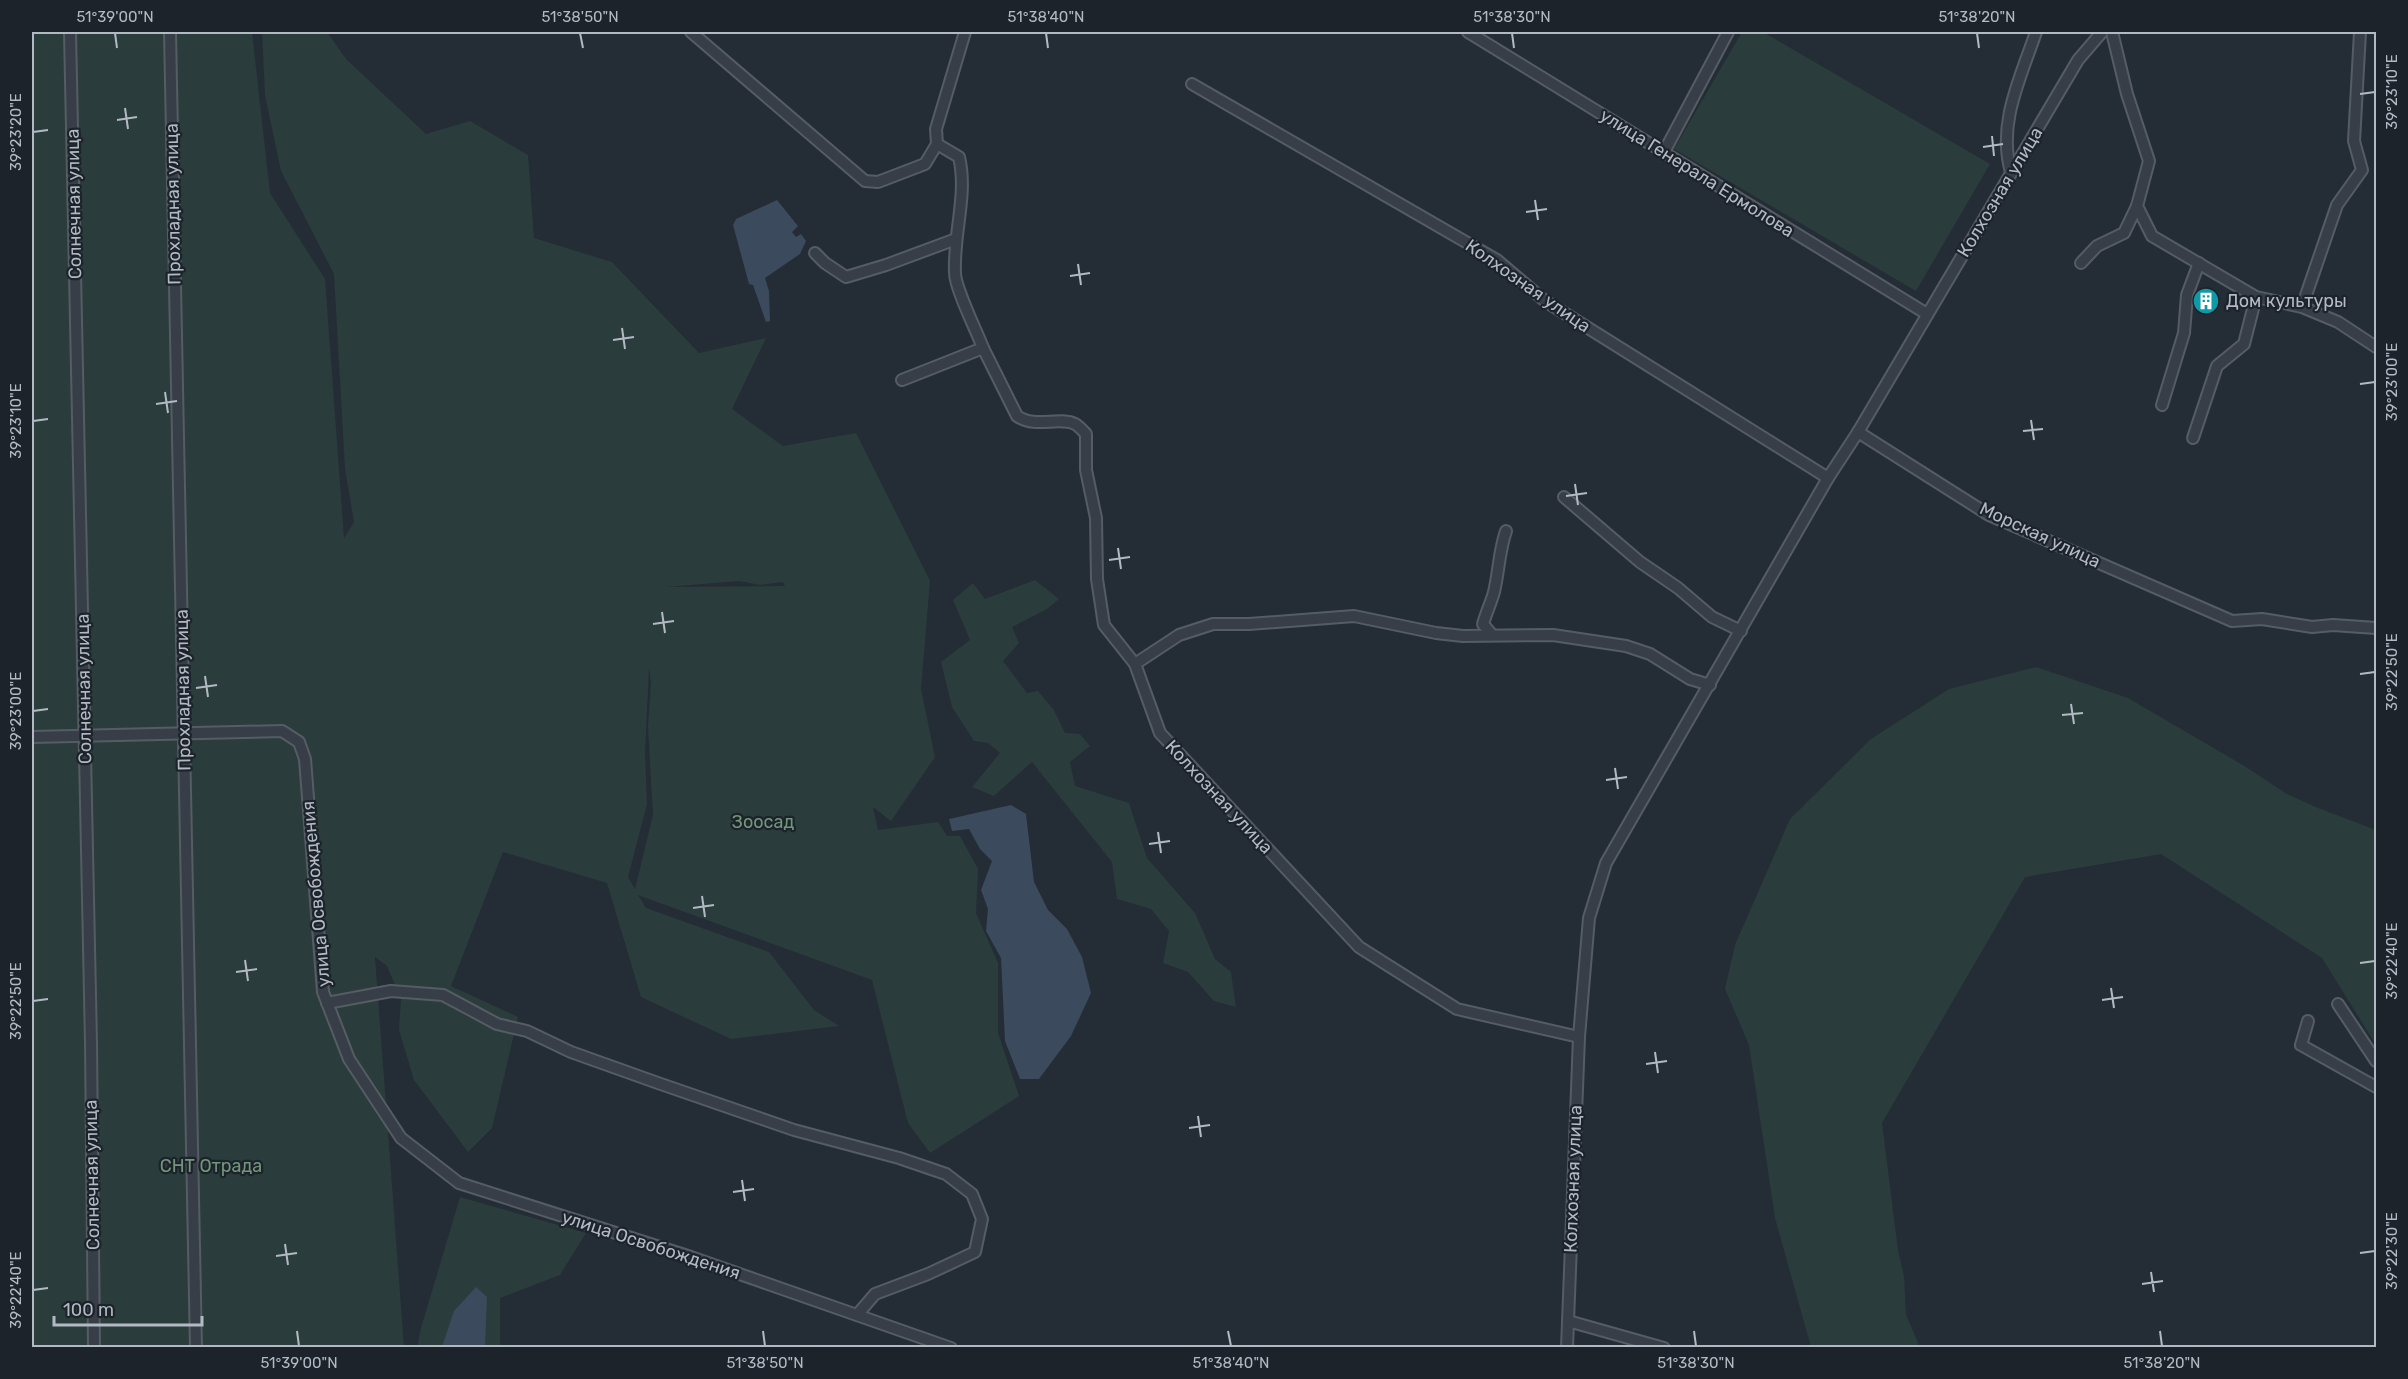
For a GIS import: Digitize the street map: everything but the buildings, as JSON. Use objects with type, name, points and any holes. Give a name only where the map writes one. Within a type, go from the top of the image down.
[{"type":"street","name":"Солнечная улица","points":[[70,32],[94,1347]]},
{"type":"street","name":"Прохладная улица","points":[[170,32],[196,1347]]},
{"type":"street","points":[[692,32],[865,180],[878,182],[925,164],[937,144],[936,129],[961,33]]},
{"type":"street","name":"улица Генерала Ермолова","points":[[1468,32],[1927,314]]},
{"type":"street","points":[[1664,152],[1728,32]]},
{"type":"street","points":[[2012,172],[2007,141],[2009,114],[2015,90],[2036,32]]},
{"type":"street","name":"Колхозная улица","points":[[1567,1347],[1579,1037],[1589,918],[1606,863],[1828,478],[1858,432],[2078,60],[2102,32]]},
{"type":"street","points":[[2081,263],[2097,246],[2124,233],[2137,206],[2150,161],[2127,94],[2112,32]]},
{"type":"street","points":[[2302,307],[2337,205],[2362,170],[2355,141],[2360,32]]},
{"type":"street","name":"Колхозная улица","points":[[1192,84],[1497,260],[1545,301],[1828,478]]},
{"type":"street","points":[[902,380],[983,348],[955,277],[956,239],[963,172],[960,157],[937,144]]},
{"type":"street","points":[[2137,206],[2152,236],[2256,297],[2302,307],[2338,322],[2376,346]]},
{"type":"street","points":[[815,253],[846,277],[956,239]]},
{"type":"street","points":[[2162,405],[2184,333],[2187,295],[2199,263]]},
{"type":"street","points":[[2193,438],[2217,366],[2244,344],[2256,297]]},
{"type":"street","name":"Колхозная улица","points":[[983,348],[1017,416],[1023,421],[1073,423],[1086,434],[1086,470],[1096,519],[1097,579],[1104,624],[1135,664],[1160,733],[1359,947],[1457,1010],[1579,1037]]},
{"type":"street","name":"Морская улица","points":[[1858,432],[1989,515],[2232,621],[2262,619],[2312,627],[2333,625],[2376,628]]},
{"type":"street","points":[[1563,497],[1640,562],[1678,588],[1712,617],[1741,631]]},
{"type":"street","points":[[1492,635],[1483,624],[1493,593],[1500,550],[1506,531]]},
{"type":"street","points":[[1135,664],[1179,636],[1214,624],[1249,624],[1354,616],[1463,636],[1552,635],[1626,646],[1650,654],[1690,679],[1710,685]]},
{"type":"street","name":"улица Освобождения","points":[[32,737],[282,731],[299,742],[305,759],[323,992],[349,1059],[401,1138],[459,1183],[691,1257],[951,1347]]},
{"type":"street","points":[[327,1003],[391,991],[443,995],[497,1024],[527,1031],[571,1052],[655,1082],[794,1130],[899,1158],[946,1174],[972,1194],[982,1219],[975,1252],[928,1274],[875,1294],[857,1315]]},
{"type":"street","points":[[2338,1004],[2376,1061]]},
{"type":"street","points":[[2308,1021],[2301,1045],[2348,1069],[2376,1087]]},
{"type":"street","points":[[1568,1321],[1664,1347]]},
{"type":"green space","points":[[32,32],[252,32],[270,193],[325,279],[344,538],[354,522],[345,468],[334,274],[281,171],[265,95],[262,32],[327,32],[346,59],[426,134],[470,121],[528,155],[534,238],[612,262],[699,353],[766,338],[732,409],[783,446],[856,433],[930,581],[921,689],[935,757],[891,821],[873,807],[878,830],[938,822],[947,836],[960,836],[978,869],[976,913],[998,963],[998,1033],[1019,1096],[930,1153],[908,1123],[872,980],[638,895],[646,908],[769,952],[814,1010],[839,1026],[731,1039],[641,997],[607,883],[503,852],[451,986],[518,1017],[492,1128],[468,1152],[414,1080],[399,1030],[401,999],[387,966],[375,957],[404,1347],[32,1347]],"holes":[[[739,581],[760,585],[783,582],[785,586],[666,587]],[[649,669],[651,682],[648,727],[653,815],[635,889],[628,877],[647,804],[645,754]]]},
{"type":"green space","points":[[1742,32],[1763,32],[1990,164],[1916,291],[1674,149]]},
{"type":"green space","points":[[1035,580],[1059,599],[1047,609],[1012,627],[1019,643],[1003,661],[1027,693],[1038,691],[1054,710],[1065,733],[1080,734],[1090,746],[1070,762],[1075,786],[1129,803],[1147,858],[1195,913],[1215,959],[1231,972],[1236,1007],[1214,1001],[1188,972],[1163,963],[1169,931],[1151,909],[1117,899],[1112,862],[1032,762],[994,796],[972,787],[1000,753],[988,743],[974,741],[952,707],[941,662],[970,640],[953,600],[973,583],[985,599]]},
{"type":"green space","points":[[2036,667],[2128,698],[2246,767],[2287,794],[2376,830],[2376,1045],[2322,958],[2161,854],[2025,877],[1882,1123],[1898,1250],[1904,1276],[1906,1315],[1920,1347],[1811,1347],[1775,1218],[1749,1045],[1725,989],[1735,945],[1790,819],[1871,739],[1949,689]]},
{"type":"green space","points":[[460,1197],[586,1233],[560,1275],[500,1298],[500,1347],[417,1348],[421,1328]]},
{"type":"water","points":[[777,200],[798,226],[792,232],[796,237],[801,234],[806,241],[800,254],[765,278],[769,291],[770,321],[766,322],[753,285],[749,284],[733,225],[736,219]]},
{"type":"water","points":[[1011,805],[1026,814],[1034,882],[1048,910],[1067,929],[1082,957],[1091,993],[1071,1036],[1039,1079],[1020,1079],[1005,1041],[1001,958],[986,931],[988,909],[981,890],[992,861],[980,849],[969,829],[952,831],[949,819]]},
{"type":"water","points":[[476,1287],[487,1297],[485,1347],[442,1347],[454,1311]]},
{"type":"place","name":"Дом культуры","points":[[2206,301]]},
{"type":"park label","name":"Зоосад","points":[[763,822]]},
{"type":"park label","name":"СНТ Отрада","points":[[211,1166]]}]
